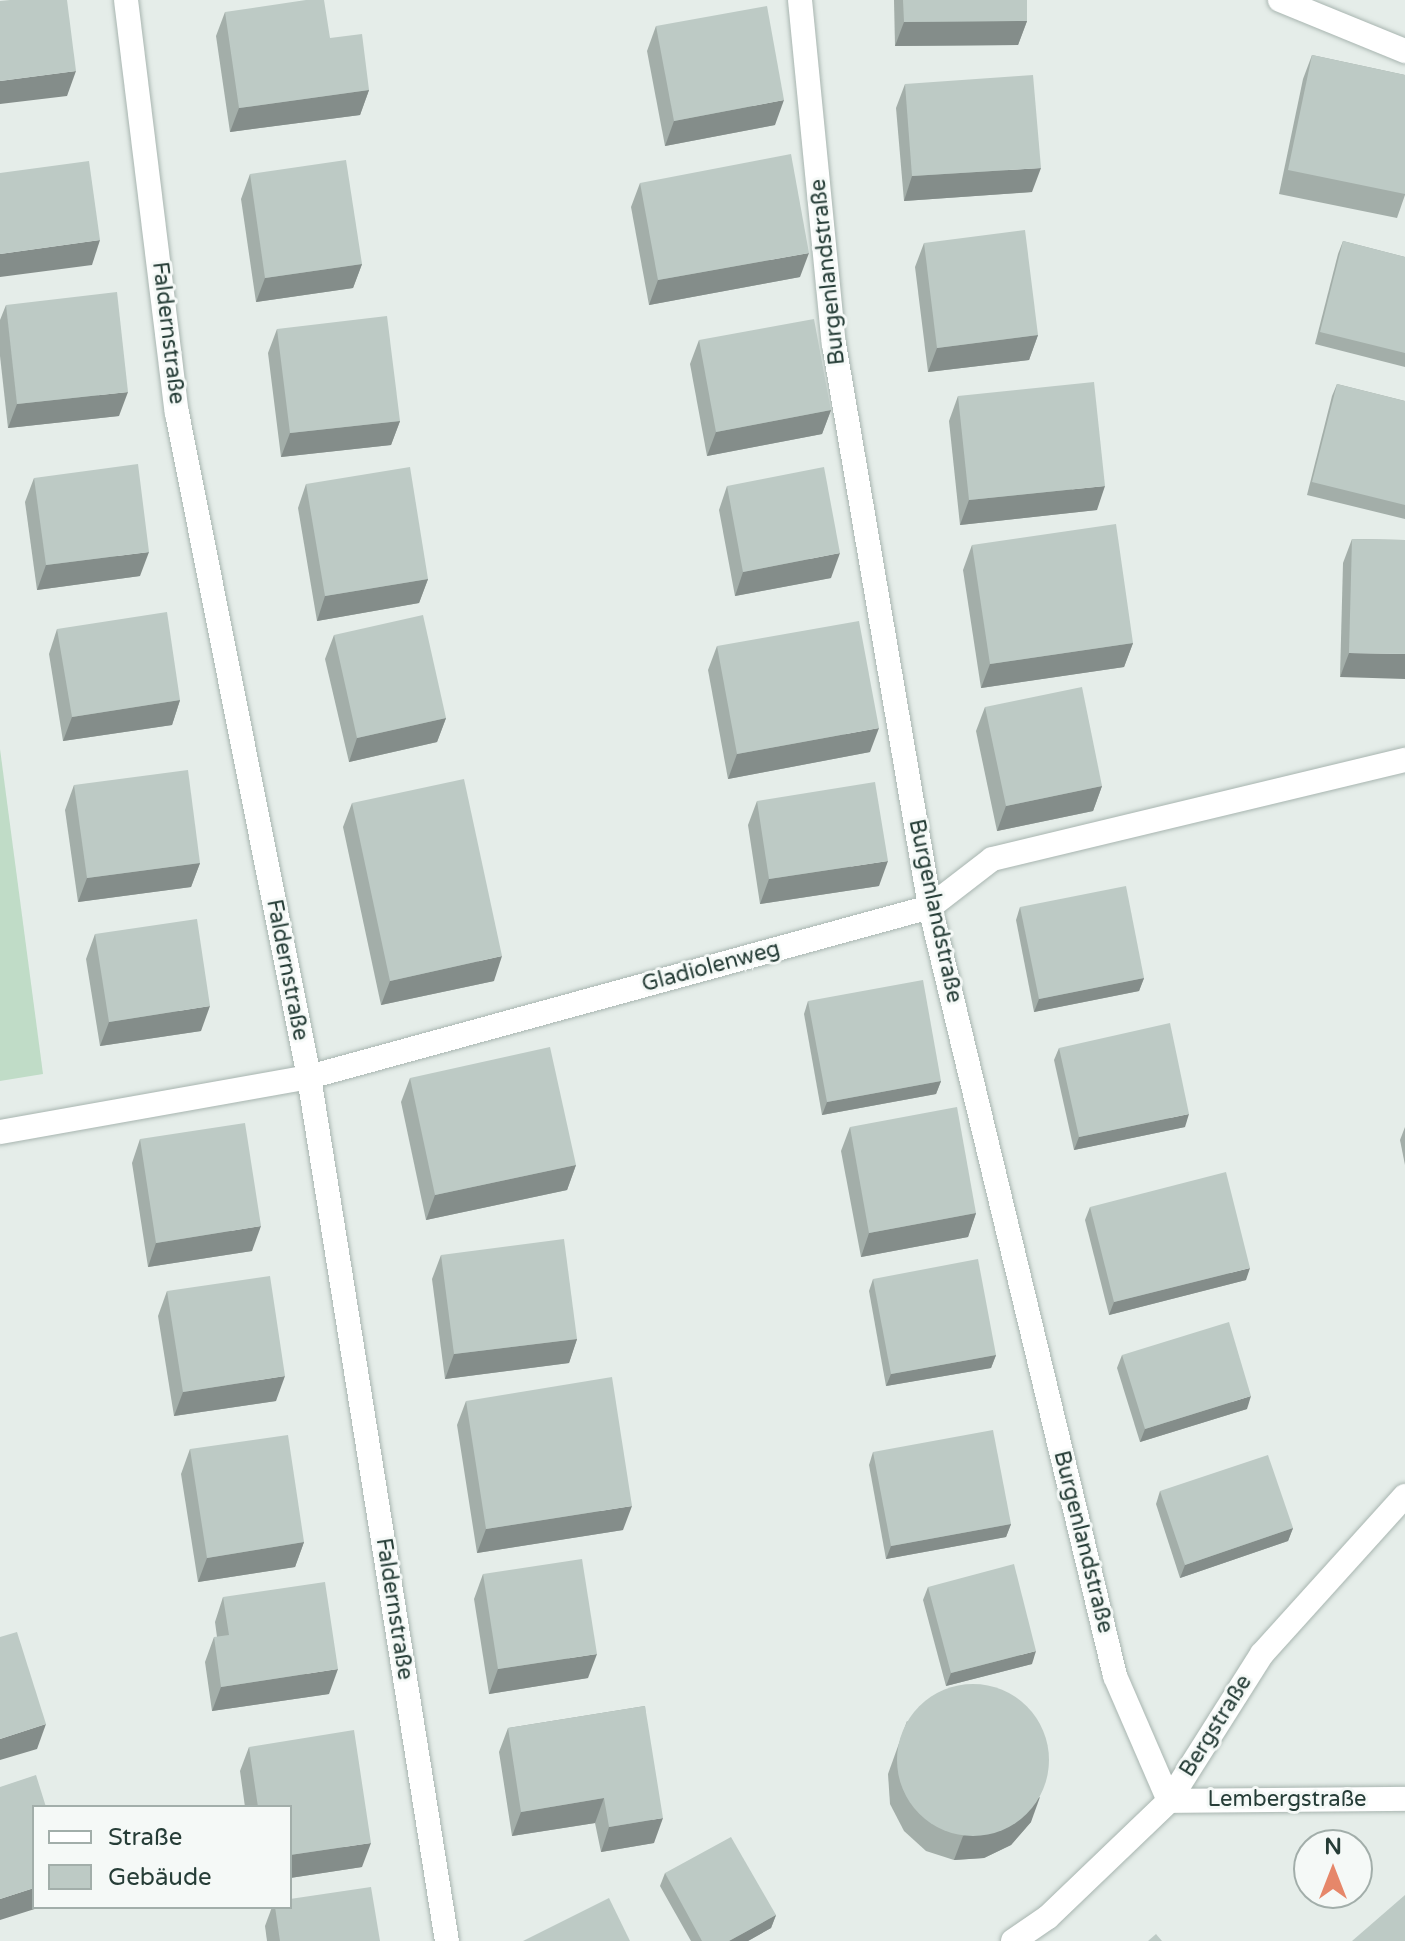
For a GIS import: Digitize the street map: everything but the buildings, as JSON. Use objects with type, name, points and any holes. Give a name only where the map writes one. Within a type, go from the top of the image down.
[{"type":"street","name":"Faldernstraße","points":[[126,0],[177,413],[309,1077],[447,1941]]},
{"type":"street","name":"Burgenlandstraße","points":[[800,0],[834,344],[930,907],[1115,1676],[1169,1801]]},
{"type":"street","points":[[1280,0],[1405,51]]},
{"type":"street","name":"Gladiolenweg","points":[[0,1132],[309,1077],[930,907],[992,859],[1405,760]]},
{"type":"street","name":"Bergstraße","points":[[1013,1941],[1048,1917],[1169,1801],[1262,1654],[1405,1496]]},
{"type":"street","name":"Lembergstraße","points":[[1169,1801],[1405,1799]]},
{"type":"green space","points":[[0,749],[43,1074],[0,1081]]}]
